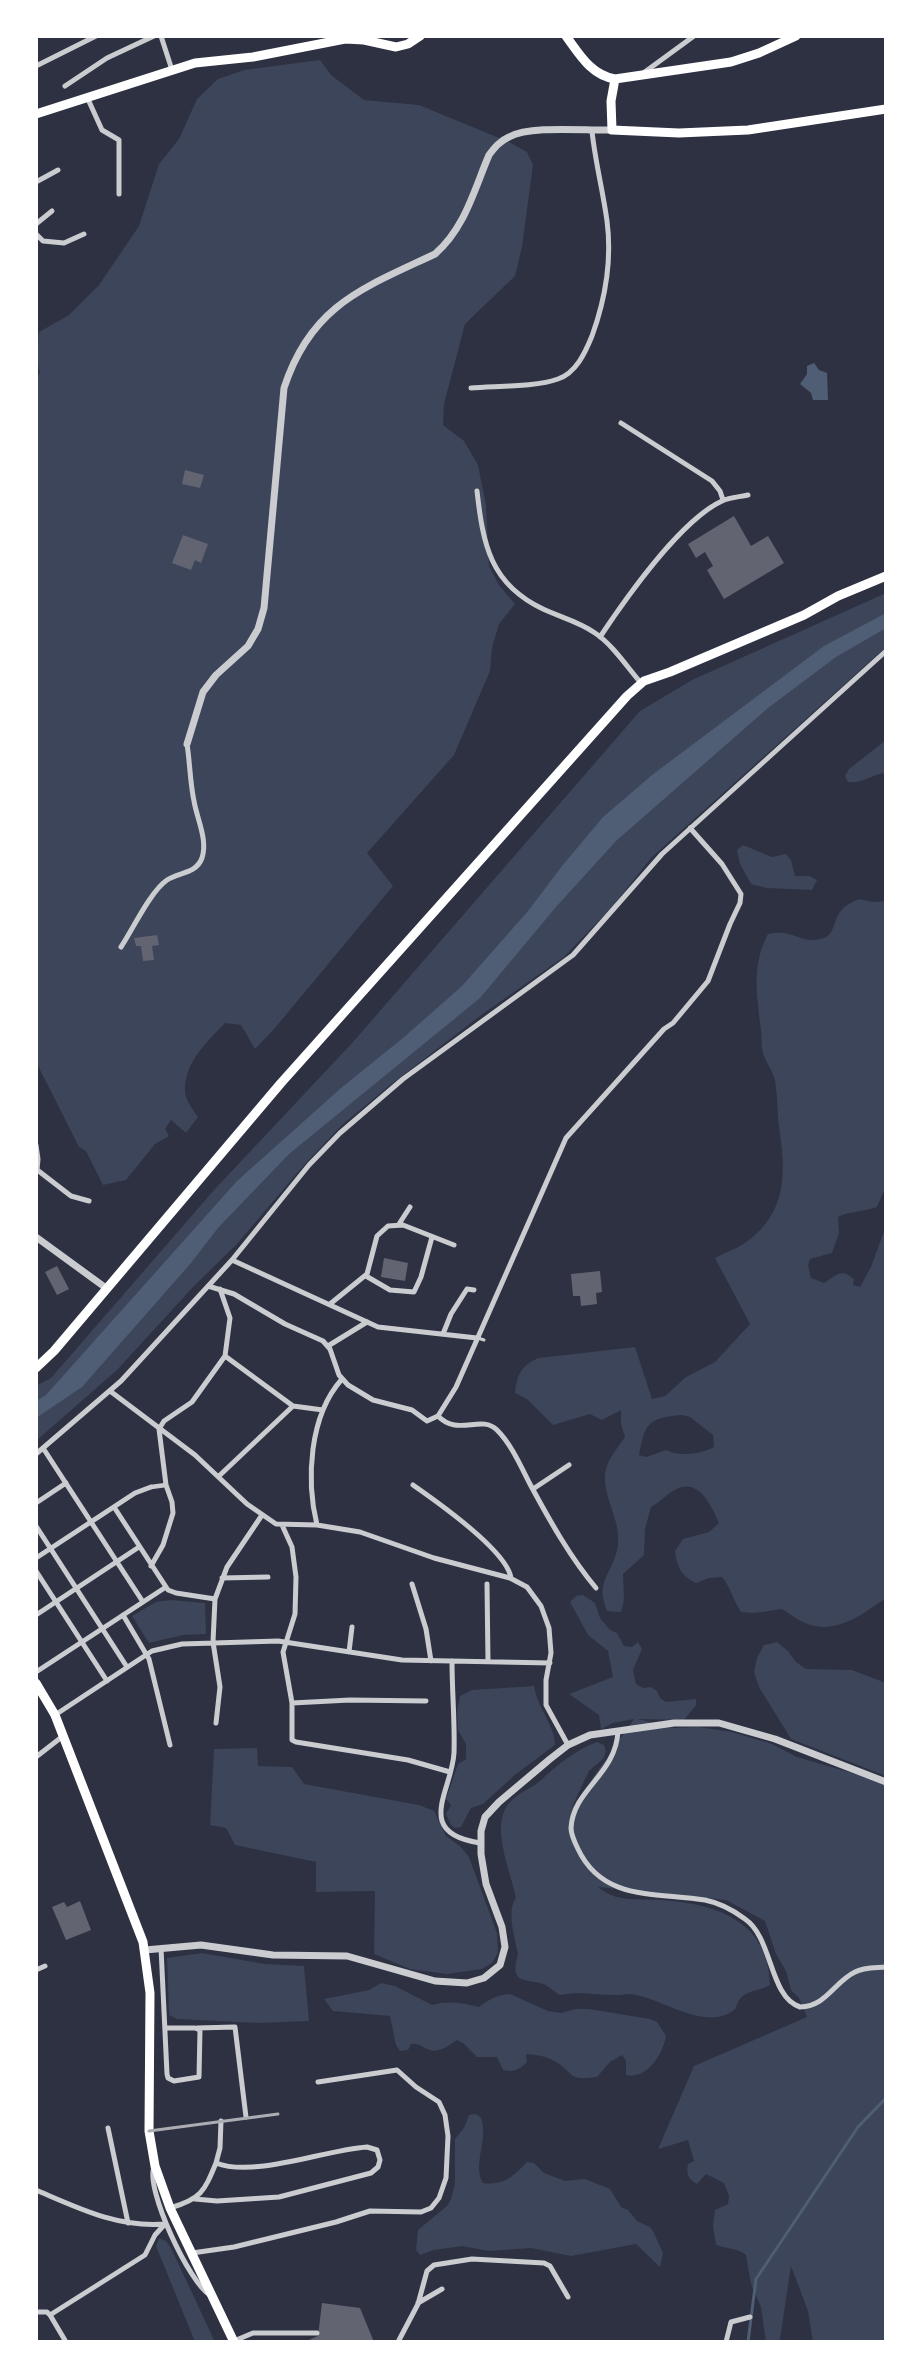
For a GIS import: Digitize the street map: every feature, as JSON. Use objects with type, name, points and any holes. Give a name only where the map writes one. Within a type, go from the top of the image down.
[{"type":"main road","points":[[36,114],[195,63],[253,57],[332,40],[359,39],[396,47],[408,44],[420,36]]},
{"type":"main road","points":[[566,36],[593,70],[605,78],[615,79],[639,77],[744,59],[796,36]]},
{"type":"main road","points":[[615,79],[611,101],[612,130],[679,133],[748,130],[886,109]]},
{"type":"main road","points":[[36,1368],[220,1153],[425,920],[597,728],[641,683],[804,615],[838,596],[886,576]]},
{"type":"main road","points":[[36,1683],[55,1715],[134,1913],[145,1950],[150,1993],[149,2131],[155,2166],[170,2208],[234,2341]]},
{"type":"street","points":[[36,66],[96,36]]},
{"type":"street","points":[[65,86],[106,58],[154,36]]},
{"type":"street","points":[[161,36],[172,70]]},
{"type":"street","points":[[639,77],[694,36]]},
{"type":"street","points":[[87,97],[102,130],[119,140],[119,194]]},
{"type":"street","points":[[121,947],[155,893],[166,881],[187,873],[197,866],[202,858],[204,846],[194,802],[187,744],[203,692],[216,675],[248,646],[258,629],[267,591],[284,388],[292,365],[302,346],[314,328],[349,297],[435,254],[446,245],[458,230],[489,155],[496,145],[510,136],[527,132],[612,130]]},
{"type":"street","points":[[471,388],[558,379],[575,369],[587,349],[603,298],[607,274],[608,246],[607,222],[592,131]]},
{"type":"street","points":[[36,182],[58,170]]},
{"type":"street","points":[[36,224],[52,211]]},
{"type":"street","points":[[36,234],[43,241],[64,243],[84,234]]},
{"type":"street","points":[[621,423],[712,481],[720,491],[723,500]]},
{"type":"street","points":[[477,491],[481,523],[488,553],[502,577],[521,598],[584,626],[600,636],[641,683]]},
{"type":"street","points":[[600,636],[635,588],[696,517],[723,500],[748,495]]},
{"type":"street","points":[[36,1454],[110,1391],[232,1260],[309,1165],[340,1134],[397,1084],[486,1016],[573,955],[603,923],[654,862],[886,651]]},
{"type":"street","points":[[208,1286],[220,1288],[238,1296],[285,1324],[323,1341],[328,1346],[342,1379],[368,1397],[412,1410],[427,1421],[438,1416],[456,1387],[566,1138],[664,1029],[673,1023],[708,981],[742,894],[730,875],[690,828]]},
{"type":"street","points":[[36,1146],[37,1170],[71,1196],[89,1202]]},
{"type":"street","points":[[398,1224],[410,1207]]},
{"type":"street","points":[[330,1304],[366,1276],[379,1233],[388,1226],[398,1224],[454,1245]]},
{"type":"street","points":[[36,1237],[106,1288]]},
{"type":"street","points":[[366,1276],[390,1290],[414,1292],[421,1277],[432,1237]]},
{"type":"street","points":[[232,1260],[384,1328],[477,1338]]},
{"type":"street","points":[[152,1566],[164,1545],[173,1517],[172,1502],[166,1485],[159,1428],[166,1419],[192,1402],[225,1356],[230,1318],[220,1288]]},
{"type":"street","points":[[442,1334],[451,1314],[467,1289],[474,1290]]},
{"type":"street","points":[[328,1346],[367,1322]]},
{"type":"street","points":[[225,1356],[294,1406],[323,1410]]},
{"type":"street","points":[[317,1525],[312,1505],[311,1477],[316,1438],[323,1410],[342,1379]]},
{"type":"street","points":[[110,1391],[219,1476],[262,1515],[274,1523],[282,1525],[317,1525],[371,1535],[428,1556],[511,1578],[530,1590],[546,1618],[550,1633],[550,1664],[546,1680],[546,1705],[568,1744]]},
{"type":"street","points":[[219,1476],[294,1406]]},
{"type":"street","points":[[438,1416],[449,1426],[480,1424],[494,1428],[509,1446],[564,1543],[596,1588]]},
{"type":"street","points":[[43,1448],[143,1602]]},
{"type":"street","points":[[533,1489],[569,1465]]},
{"type":"street","points":[[36,1503],[66,1483]]},
{"type":"street","points":[[36,1558],[138,1491],[166,1485]]},
{"type":"street","points":[[413,1485],[472,1529],[506,1566],[511,1578]]},
{"type":"street","points":[[114,1507],[166,1587],[176,1594],[215,1599]]},
{"type":"street","points":[[216,1723],[220,1687],[213,1642],[215,1599],[229,1563],[262,1515]]},
{"type":"street","points":[[282,1525],[292,1547],[296,1576],[295,1614],[286,1641],[284,1660],[292,1704],[290,1735],[292,1740],[408,1760],[450,1772]]},
{"type":"street","points":[[36,1526],[127,1667]]},
{"type":"street","points":[[36,1615],[139,1547]]},
{"type":"street","points":[[36,1571],[107,1681]]},
{"type":"street","points":[[222,1578],[268,1577]]},
{"type":"street","points":[[412,1584],[426,1629],[431,1661]]},
{"type":"street","points":[[487,1584],[488,1661]]},
{"type":"street","points":[[36,1672],[166,1587]]},
{"type":"street","points":[[123,1615],[147,1654],[170,1745]]},
{"type":"street","points":[[350,1652],[352,1627]]},
{"type":"street","points":[[55,1715],[147,1654],[170,1646],[213,1642],[286,1641],[402,1660],[550,1664]]},
{"type":"street","points":[[452,1661],[454,1753],[441,1802],[443,1821],[456,1837],[480,1843]]},
{"type":"street","points":[[292,1704],[350,1700],[426,1701]]},
{"type":"street","points":[[145,1950],[201,1945],[273,1955],[347,1956],[426,1979],[453,1983],[475,1982],[496,1970],[503,1958],[505,1947],[502,1927],[486,1884],[480,1843],[482,1824],[493,1807],[568,1744],[590,1735],[693,1722],[728,1725],[790,1745],[886,1782]]},
{"type":"street","points":[[618,1730],[617,1746],[607,1767],[580,1802],[571,1829],[583,1860],[592,1871],[608,1883],[628,1891],[706,1900],[728,1907],[748,1922],[756,1931],[786,1998],[800,2007],[813,2005],[823,2000],[856,1971],[886,1967]]},
{"type":"street","points":[[36,1757],[63,1736]]},
{"type":"street","points":[[161,1948],[166,2028],[166,2071],[168,2078],[174,2080],[200,2076],[201,2032],[197,2028]]},
{"type":"street","points":[[36,1970],[45,1966]]},
{"type":"street","points":[[166,2028],[234,2027],[246,2118]]},
{"type":"street","points":[[192,2253],[234,2247],[336,2222],[370,2211],[424,2212],[437,2203],[444,2186],[447,2160],[447,2120],[439,2102],[416,2087],[397,2070],[318,2082]]},
{"type":"street","points":[[195,2199],[204,2188],[216,2163],[220,2148],[221,2121]]},
{"type":"street","points":[[108,2128],[128,2223]]},
{"type":"street","points":[[170,2208],[195,2199],[217,2201],[279,2198],[372,2173],[378,2167],[380,2160],[377,2150],[367,2147],[252,2168],[234,2168],[216,2163]]},
{"type":"street","points":[[155,2166],[154,2183],[165,2224],[200,2286],[213,2296]]},
{"type":"street","points":[[36,2190],[92,2214],[128,2223],[165,2224]]},
{"type":"street","points":[[36,2312],[50,2315],[145,2255],[153,2238],[165,2224]]},
{"type":"street","points":[[398,2342],[404,2326],[418,2304],[430,2268],[442,2262],[472,2259],[544,2263],[550,2266],[568,2297]]},
{"type":"street","points":[[418,2304],[442,2289]]},
{"type":"street","points":[[50,2315],[66,2342]]},
{"type":"street","points":[[726,2342],[730,2322],[750,2317]]},
{"type":"street","points":[[234,2341],[253,2333],[317,2333]]},
{"type":"lane","points":[[477,1338],[484,1340]]},
{"type":"shaded area","points":[[320,60],[331,75],[364,100],[419,105],[509,142],[527,152],[533,165],[522,247],[515,276],[465,324],[444,404],[443,425],[464,441],[478,465],[486,505],[489,566],[499,585],[515,604],[499,624],[492,648],[490,671],[454,755],[367,853],[393,886],[275,1028],[255,1049],[241,1025],[225,1023],[199,1053],[189,1070],[185,1093],[189,1104],[198,1117],[186,1133],[171,1120],[165,1129],[169,1136],[155,1144],[126,1180],[103,1185],[86,1151],[79,1147],[36,1062],[36,378],[40,373],[37,352],[39,332],[69,315],[99,285],[139,226],[159,164],[179,139],[197,99],[218,79],[244,70]]},
{"type":"shaded area","points":[[814,363],[819,370],[827,373],[828,400],[813,400],[811,393],[800,384],[807,374],[807,366]]},
{"type":"shaded area","points":[[886,593],[886,647],[652,857],[612,907],[564,957],[484,1013],[389,1086],[342,1125],[304,1165],[237,1244],[194,1286],[117,1370],[36,1441],[36,1386],[51,1378],[214,1190],[353,1042],[640,711],[692,680]]},
{"type":"shaded area","points":[[886,613],[886,628],[836,657],[768,708],[616,841],[556,907],[480,998],[289,1154],[218,1228],[191,1263],[82,1387],[36,1418],[36,1401],[46,1395],[237,1181],[341,1088],[403,1038],[462,986],[528,911],[603,817],[652,775],[824,646]]},
{"type":"shaded area","points":[[886,740],[886,773],[858,782],[848,782],[845,776],[849,769]]},
{"type":"shaded area","points":[[743,845],[772,857],[786,854],[791,860],[795,876],[810,876],[817,880],[812,890],[766,888],[751,884],[740,864],[737,850]]},
{"type":"shaded area","points":[[859,899],[873,902],[886,901],[886,1186],[877,1207],[838,1217],[839,1233],[832,1253],[810,1259],[808,1265],[811,1278],[824,1283],[835,1275],[842,1273],[854,1279],[853,1285],[860,1287],[871,1267],[886,1226],[886,1598],[848,1621],[827,1627],[805,1623],[782,1609],[755,1613],[741,1612],[722,1577],[709,1578],[696,1583],[683,1574],[677,1562],[675,1551],[683,1539],[709,1532],[719,1523],[708,1501],[702,1494],[696,1489],[682,1487],[651,1507],[645,1529],[644,1555],[623,1574],[624,1600],[621,1612],[607,1611],[603,1591],[604,1584],[616,1555],[618,1536],[605,1483],[605,1474],[610,1459],[625,1437],[621,1424],[621,1410],[602,1420],[590,1414],[553,1425],[527,1399],[515,1393],[517,1381],[524,1367],[539,1358],[635,1347],[652,1399],[665,1396],[686,1377],[715,1362],[750,1324],[715,1258],[745,1243],[761,1229],[770,1218],[776,1205],[782,1179],[783,1164],[777,1094],[773,1074],[764,1057],[762,1047],[757,993],[759,957],[768,934],[784,933],[814,940],[825,937],[831,932],[842,909]],"holes":[[[682,1415],[690,1417],[713,1435],[714,1447],[690,1454],[666,1450],[646,1457],[639,1455],[643,1436],[650,1424],[671,1416]]]},
{"type":"shaded area","points":[[583,1595],[595,1603],[600,1618],[610,1630],[617,1633],[624,1646],[632,1647],[638,1642],[642,1649],[633,1670],[636,1684],[643,1688],[651,1687],[666,1702],[696,1699],[696,1705],[684,1720],[638,1719],[673,1728],[698,1727],[732,1732],[772,1744],[797,1757],[886,1783],[886,2342],[813,2342],[808,2311],[791,2266],[781,2342],[766,2342],[761,2307],[751,2284],[746,2255],[736,2250],[716,2245],[713,2226],[715,2210],[728,2204],[729,2196],[724,2183],[706,2174],[697,2184],[690,2178],[687,2171],[688,2164],[694,2161],[688,2140],[658,2149],[694,2066],[807,2017],[799,1998],[791,1990],[786,1971],[776,1954],[765,1921],[726,1900],[598,1887],[612,1896],[620,1898],[699,1905],[735,1919],[749,1930],[760,1945],[767,1963],[770,1985],[745,1994],[738,2002],[736,2008],[725,2015],[712,2017],[698,2016],[641,1996],[629,1994],[574,1993],[560,1995],[545,1985],[517,1976],[516,1964],[518,1954],[511,1917],[513,1903],[516,1898],[501,1834],[504,1810],[514,1798],[536,1784],[574,1754],[597,1742],[604,1745],[606,1751],[604,1758],[589,1771],[571,1809],[634,1719],[613,1723],[601,1729],[599,1715],[569,1694],[613,1677],[608,1651],[588,1635],[570,1602],[576,1596]]},
{"type":"shaded area","points":[[171,1600],[205,1603],[206,1634],[183,1635],[149,1643],[132,1616],[156,1602]]},
{"type":"shaded area","points":[[777,1642],[788,1651],[796,1662],[806,1669],[852,1670],[886,1683],[886,1776],[791,1739],[759,1687],[754,1672],[757,1658],[764,1645]]},
{"type":"shaded area","points":[[534,1686],[553,1732],[555,1745],[516,1774],[483,1804],[471,1808],[461,1827],[455,1828],[451,1825],[446,1814],[451,1805],[446,1799],[458,1764],[466,1759],[466,1744],[458,1730],[457,1711],[460,1696],[472,1690]]},
{"type":"shaded area","points":[[257,1748],[258,1766],[292,1767],[304,1784],[419,1805],[434,1811],[446,1836],[461,1847],[469,1857],[497,1933],[498,1953],[492,1963],[482,1969],[447,1974],[410,1969],[374,1954],[375,1891],[316,1892],[316,1862],[235,1845],[226,1828],[210,1825],[214,1749]]},
{"type":"shaded area","points":[[202,1953],[265,1964],[304,1966],[309,2021],[258,2023],[177,2019],[169,2015],[167,1958]]},
{"type":"shaded area","points":[[381,1983],[395,1986],[432,2005],[450,2002],[479,2007],[494,1998],[510,1994],[548,2011],[561,2013],[575,2009],[589,2009],[650,2019],[657,2022],[666,2036],[658,2058],[641,2074],[626,2075],[626,2061],[622,2055],[610,2062],[597,2077],[587,2078],[575,2077],[551,2059],[530,2054],[526,2054],[527,2062],[514,2071],[503,2070],[497,2057],[477,2057],[463,2043],[457,2040],[444,2048],[434,2051],[411,2044],[408,2050],[400,2051],[396,2045],[390,2016],[333,2011],[324,1999],[369,1990]]},
{"type":"shaded area","points":[[476,2114],[481,2118],[483,2126],[479,2168],[483,2183],[490,2184],[508,2179],[527,2162],[534,2163],[544,2173],[565,2181],[585,2179],[610,2189],[621,2207],[628,2210],[637,2221],[650,2227],[654,2233],[663,2253],[660,2267],[636,2244],[571,2256],[531,2248],[489,2251],[462,2246],[434,2250],[420,2255],[416,2250],[418,2230],[447,2206],[451,2199],[455,2183],[455,2139],[464,2128],[469,2115]]},
{"type":"shaded area","points":[[159,2238],[166,2241],[171,2248],[215,2342],[195,2342],[156,2246]]},
{"type":"building","points":[[185,470],[204,475],[200,488],[182,484]]},
{"type":"building","points":[[734,516],[751,546],[768,536],[784,563],[724,599],[707,570],[713,566],[705,552],[696,558],[688,544]]},
{"type":"building","points":[[183,535],[208,544],[201,563],[195,560],[191,570],[172,563]]},
{"type":"building","points":[[157,935],[159,945],[152,946],[154,960],[143,961],[141,946],[136,946],[134,938]]},
{"type":"building","points":[[384,1258],[408,1263],[405,1281],[381,1277]]},
{"type":"building","points":[[57,1266],[69,1289],[57,1295],[45,1272]]},
{"type":"building","points":[[600,1271],[602,1292],[596,1293],[597,1304],[581,1306],[580,1296],[573,1296],[571,1274]]},
{"type":"building","points":[[80,1901],[91,1930],[66,1940],[52,1907],[64,1902],[67,1907]]},
{"type":"building","points":[[322,2303],[360,2308],[374,2342],[304,2342],[318,2336]]},
{"type":"waterway","points":[[748,2342],[756,2279],[858,2127],[886,2098]]},
{"type":"railway","points":[[149,2131],[278,2114]]}]
